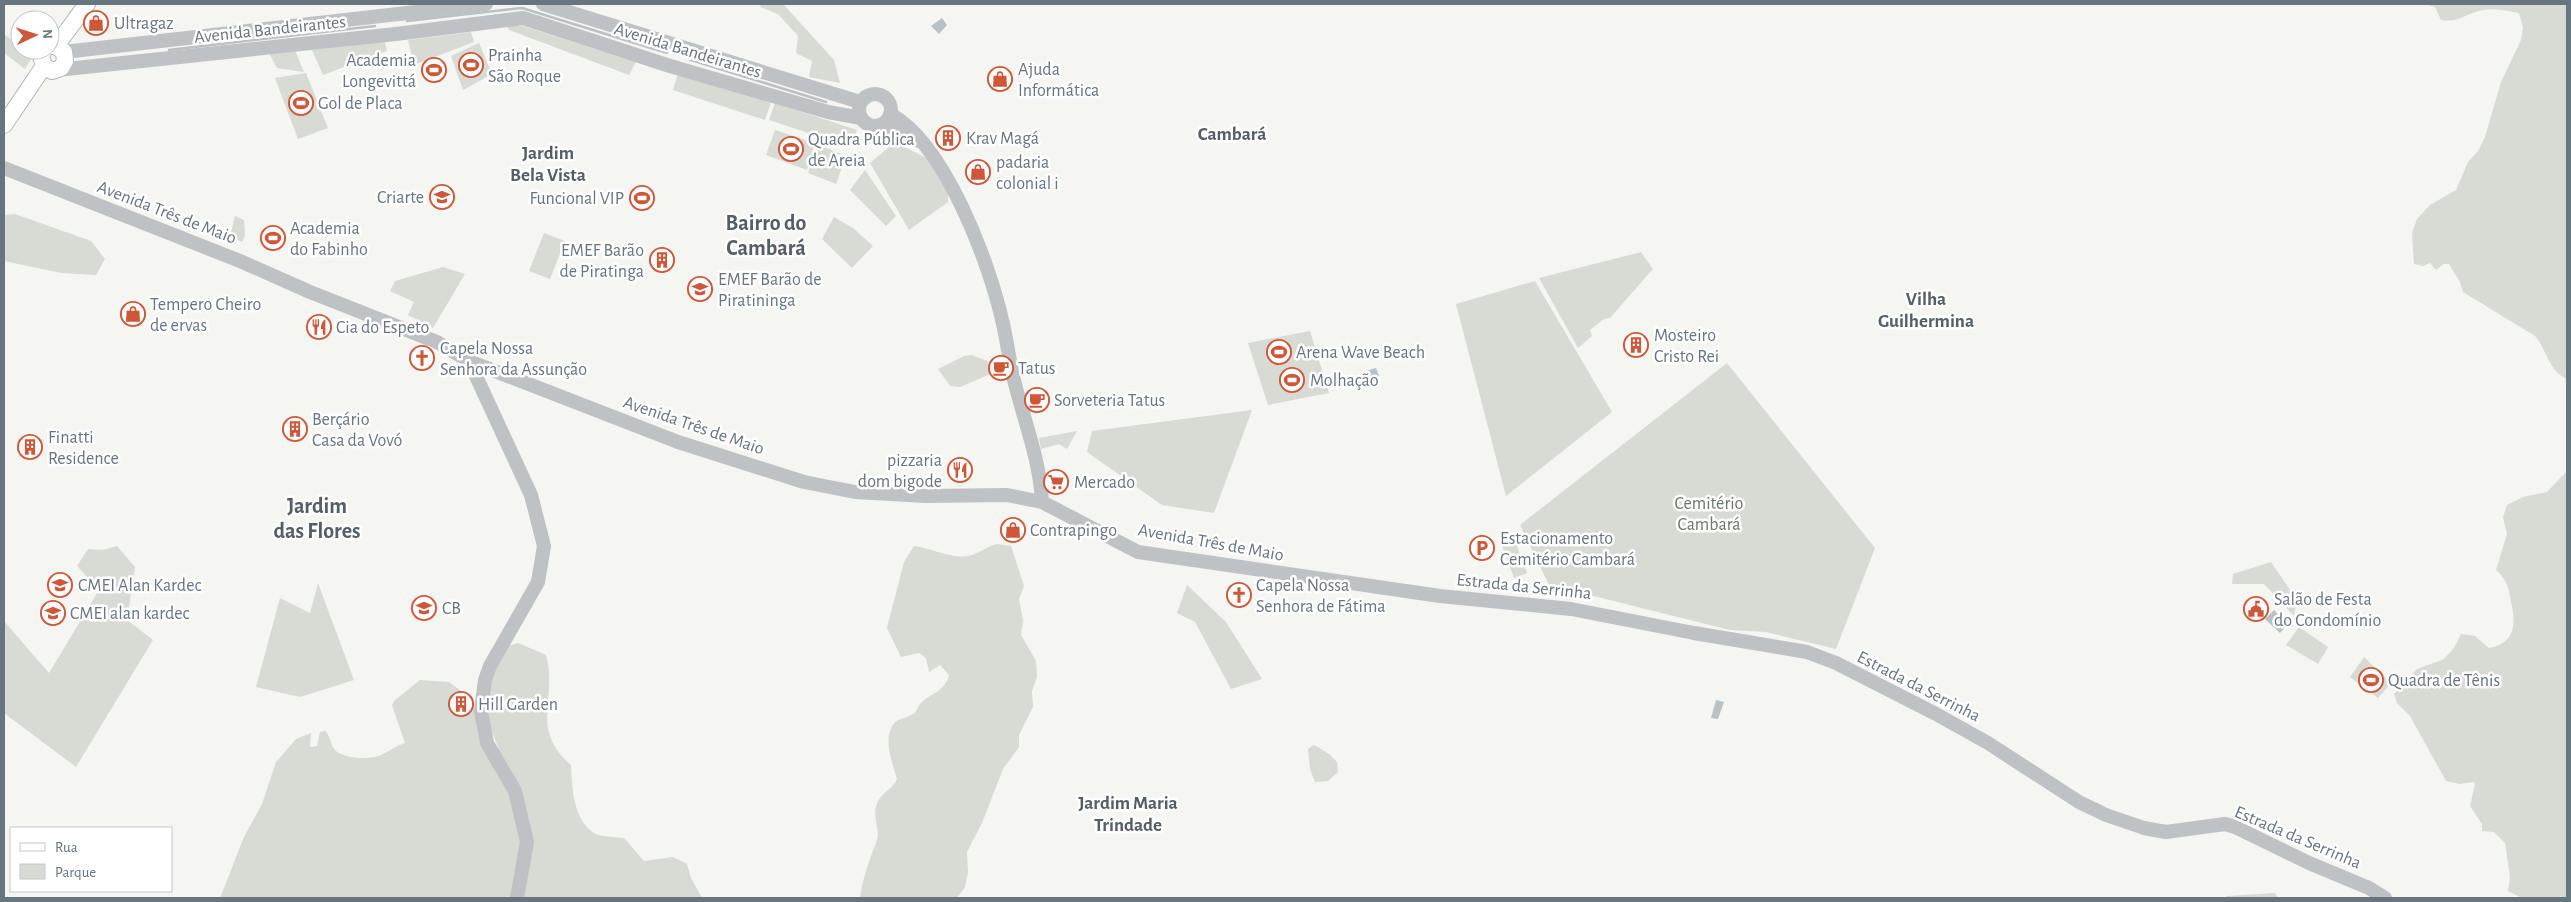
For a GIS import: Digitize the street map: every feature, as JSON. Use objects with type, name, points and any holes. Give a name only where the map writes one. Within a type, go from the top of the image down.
[{"type":"main road","points":[[60,40],[87,4]]},
{"type":"main road","points":[[4,125],[50,68],[64,65],[60,59]]},
{"type":"main road","points":[[44,60],[50,68]]},
{"type":"street","name":"Avenida Bandeirantes","points":[[60,49],[140,43],[486,4]]},
{"type":"street","name":"Avenida Bandeirantes","points":[[543,4],[860,102]]},
{"type":"street","name":"Avenida Bandeirantes","points":[[50,68],[142,61],[522,18],[680,69],[828,112],[861,118]]},
{"type":"street","points":[[140,43],[142,61]]},
{"type":"street","points":[[890,114],[889,103],[882,96],[871,94],[860,102],[858,110],[861,118],[872,126],[879,125],[901,136],[919,141]]},
{"type":"street","points":[[879,125],[890,114]]},
{"type":"street","points":[[890,114],[903,121],[936,161],[957,196],[991,277],[1004,324],[1013,375],[1038,469],[1042,502]]},
{"type":"street","name":"Avenida Três de Maio","points":[[4,168],[240,260],[310,292],[437,342],[469,361],[502,374],[678,442],[804,482],[855,492],[926,496],[1007,495],[1042,502],[1138,552],[1403,590]]},
{"type":"street","points":[[469,361],[531,495],[544,546],[538,582],[501,646],[485,680],[482,711],[488,743],[515,791],[527,842],[517,898]]},
{"type":"street","points":[[478,382],[480,372],[502,374]]},
{"type":"street","name":"Estrada da Serrinha","points":[[1403,590],[1571,609],[1694,633],[1807,652],[1836,664],[1936,714],[1988,743],[2079,802],[2106,816],[2144,828],[2166,832],[2225,824],[2309,863],[2370,888],[2384,898]]},
{"type":"green space","points":[[761,4],[783,4],[834,60],[840,83],[809,77],[812,61],[796,53],[798,36],[778,14],[760,7]]},
{"type":"green space","points":[[2425,4],[2567,4],[2567,379],[2561,376],[2552,366],[2535,336],[2463,292],[2460,282],[2449,264],[2444,264],[2436,270],[2430,263],[2423,266],[2414,264],[2412,233],[2417,219],[2430,205],[2456,190],[2468,162],[2478,151],[2485,137],[2501,82],[2521,40],[2523,27],[2519,13],[2488,9],[2448,21],[2441,20],[2435,7]]},
{"type":"green space","points":[[506,24],[523,26],[636,62],[629,75],[509,30]]},
{"type":"green space","points":[[471,32],[474,42],[414,65],[408,40]]},
{"type":"green space","points":[[4,34],[10,38],[10,58],[4,53]]},
{"type":"green space","points":[[384,39],[387,51],[323,75],[312,50]]},
{"type":"green space","name":"Prainha São Roque","points":[[479,43],[492,74],[463,90],[451,56]]},
{"type":"green space","points":[[295,50],[304,72],[277,68],[269,53]]},
{"type":"green space","points":[[13,60],[31,60],[25,69]]},
{"type":"green space","name":"Gol de Placa","points":[[306,73],[328,128],[298,139],[275,78]]},
{"type":"green space","points":[[678,73],[771,102],[765,120],[673,90]]},
{"type":"green space","points":[[775,103],[857,130],[851,147],[769,120]]},
{"type":"green space","name":"Quadra Pública de Areia","points":[[775,130],[815,143],[807,170],[766,155]]},
{"type":"green space","points":[[895,142],[934,162],[948,191],[948,202],[909,230],[870,163]]},
{"type":"green space","points":[[817,144],[846,156],[836,184],[808,173]]},
{"type":"green space","points":[[865,170],[896,216],[886,226],[850,190]]},
{"type":"green space","points":[[15,214],[91,241],[105,259],[96,275],[61,273],[4,261],[4,215]]},
{"type":"green space","points":[[235,216],[244,220],[245,236],[242,242],[230,236]]},
{"type":"green space","points":[[834,217],[853,228],[873,246],[852,268],[822,239]]},
{"type":"green space","points":[[544,233],[565,241],[550,279],[529,271]]},
{"type":"green space","points":[[1641,252],[1653,269],[1610,318],[1604,319],[1590,330],[1592,336],[1578,348],[1539,278]]},
{"type":"green space","points":[[443,267],[465,274],[433,328],[408,315],[414,302],[390,291],[395,281]]},
{"type":"green space","points":[[1535,281],[1612,412],[1506,496],[1456,304]]},
{"type":"green space","name":"Molhação","points":[[1310,331],[1329,393],[1268,405],[1248,343]]},
{"type":"green space","points":[[972,355],[987,361],[993,373],[960,387],[950,386],[938,369],[964,356]]},
{"type":"green space","name":"Cemitério Cambará","points":[[1727,363],[1875,548],[1836,649],[1766,632],[1730,630],[1549,585],[1520,525]]},
{"type":"green space","points":[[1252,410],[1214,513],[1162,505],[1087,452],[1092,431]]},
{"type":"green space","points":[[1077,431],[1067,449],[1059,444],[1041,449],[1039,438]]},
{"type":"green space","points":[[2567,471],[2567,898],[2522,898],[2508,891],[2510,877],[2505,843],[2494,832],[2482,831],[2482,824],[2470,806],[2475,784],[2473,782],[2460,784],[2446,781],[2410,716],[2397,703],[2394,694],[2417,669],[2444,659],[2454,648],[2461,634],[2475,636],[2489,648],[2497,646],[2508,638],[2513,628],[2512,606],[2506,583],[2496,570],[2507,534],[2503,517],[2507,505],[2523,497],[2547,492]]},
{"type":"green space","points":[[1515,541],[1527,573],[1514,578],[1502,546]]},
{"type":"green space","points":[[997,544],[1011,546],[1024,586],[1019,599],[1023,621],[1021,635],[1036,661],[1037,677],[1032,691],[1033,707],[1019,735],[1019,747],[1003,769],[982,823],[967,852],[968,872],[965,887],[957,898],[860,898],[869,861],[878,836],[875,809],[880,798],[894,785],[897,779],[890,756],[888,740],[890,732],[898,720],[914,713],[922,702],[942,688],[949,675],[940,665],[929,672],[926,658],[919,653],[901,657],[887,628],[904,562],[914,546],[961,557],[971,555]]},
{"type":"green space","points":[[117,546],[135,567],[127,620],[153,640],[76,767],[4,713],[4,621],[49,673],[99,590],[77,566],[88,549],[102,550]]},
{"type":"green space","points":[[2271,562],[2297,600],[2294,616],[2264,584],[2232,584],[2233,574]]},
{"type":"green space","points":[[318,583],[354,680],[300,697],[256,687],[280,598],[310,613]]},
{"type":"green space","points":[[1187,585],[1226,622],[1262,679],[1231,689],[1195,622],[1177,613]]},
{"type":"green space","points":[[2299,627],[2328,647],[2318,664],[2286,645]]},
{"type":"green space","points":[[518,643],[546,655],[549,671],[547,713],[551,739],[558,752],[571,765],[575,803],[578,813],[588,828],[596,834],[624,838],[644,861],[673,857],[687,864],[691,878],[702,898],[220,898],[244,837],[262,804],[276,762],[296,739],[311,733],[310,747],[317,746],[320,732],[325,731],[334,749],[340,754],[358,758],[376,757],[405,743],[392,705],[395,700],[420,680],[449,682],[472,703],[484,739],[502,757],[489,724],[488,699],[490,675],[505,647]]},
{"type":"green space","name":"Quadra de Tênis","points":[[2364,657],[2391,683],[2378,698],[2350,677]]},
{"type":"green space","points":[[1314,745],[1329,754],[1337,762],[1338,772],[1328,781],[1315,782],[1310,769],[1308,749]]},
{"type":"green space","points":[[2275,893],[2278,898],[2224,898],[2227,896]]},
{"type":"shaded area","points":[[942,18],[947,25],[939,34],[931,26]]},
{"type":"shaded area","points":[[1376,368],[1379,376],[1368,380],[1365,371]]},
{"type":"shaded area","points":[[2274,610],[2287,625],[2280,633],[2265,619]]},
{"type":"shaded area","points":[[1716,700],[1724,702],[1718,719],[1711,718]]},
{"type":"waterway","points":[[407,21],[522,8],[667,53]]},
{"type":"waterway","points":[[169,50],[375,26]]},
{"type":"waterway","points":[[691,60],[826,102]]},
{"type":"place","name":"Ultragaz","points":[[96,23]]},
{"type":"place","name":"Prainha São Roque","points":[[471,65]]},
{"type":"place","name":"Academia Longevittá","points":[[434,70]]},
{"type":"place","name":"Ajuda Informática","points":[[1000,79]]},
{"type":"place","name":"Gol de Placa","points":[[301,103]]},
{"type":"place","name":"Krav Magá","points":[[948,138]]},
{"type":"place","name":"Quadra Pública de Areia","points":[[791,149]]},
{"type":"place","name":"padaria colonial i","points":[[978,172]]},
{"type":"place","name":"Criarte","points":[[442,197]]},
{"type":"place","name":"Funcional VIP","points":[[642,198]]},
{"type":"place","name":"Academia do Fabinho","points":[[273,238]]},
{"type":"place","name":"EMEF Barão de Piratinga","points":[[662,260]]},
{"type":"place","name":"EMEF Barão de Piratininga","points":[[700,289]]},
{"type":"place","name":"Tempero Cheiro de ervas","points":[[133,314]]},
{"type":"place","name":"Cia do Espeto","points":[[319,327]]},
{"type":"place","name":"Mosteiro Cristo Rei","points":[[1636,345]]},
{"type":"place","name":"Arena Wave Beach","points":[[1279,352]]},
{"type":"place","name":"Capela Nossa Senhora da Assunção","points":[[422,358]]},
{"type":"place","name":"Tatus","points":[[1001,368]]},
{"type":"place","name":"Molhação","points":[[1292,380]]},
{"type":"place","name":"Sorveteria Tatus","points":[[1037,400]]},
{"type":"place","name":"Berçário Casa da Vovó","points":[[295,429]]},
{"type":"place","name":"Finatti Residence","points":[[30,447]]},
{"type":"place","name":"pizzaria dom bigode","points":[[960,470]]},
{"type":"place","name":"Mercado","points":[[1056,482]]},
{"type":"place","name":"Contrapingo","points":[[1013,530]]},
{"type":"place","name":"Estacionamento Cemitério Cambará","points":[[1482,548]]},
{"type":"place","name":"CMEI Alan Kardec","points":[[60,585]]},
{"type":"place","name":"Capela Nossa Senhora de Fátima","points":[[1239,595]]},
{"type":"place","name":"CB","points":[[424,608]]},
{"type":"place","name":"Salão de Festa do Condomínio","points":[[2256,609]]},
{"type":"place","name":"CMEI alan kardec","points":[[53,613]]},
{"type":"place","name":"Quadra de Tênis","points":[[2371,680]]},
{"type":"place","name":"Hill Garden","points":[[461,704]]},
{"type":"district","name":"Cambará","points":[[1232,133]]},
{"type":"district","name":"Jardim Bela Vista","points":[[548,163]]},
{"type":"district","name":"Bairro do Cambará","points":[[766,234]]},
{"type":"district","name":"Vilha Guilhermina","points":[[1926,309]]},
{"type":"district","name":"Jardim das Flores","points":[[317,518]]},
{"type":"district","name":"Jardim Maria Trindade","points":[[1128,813]]}]
